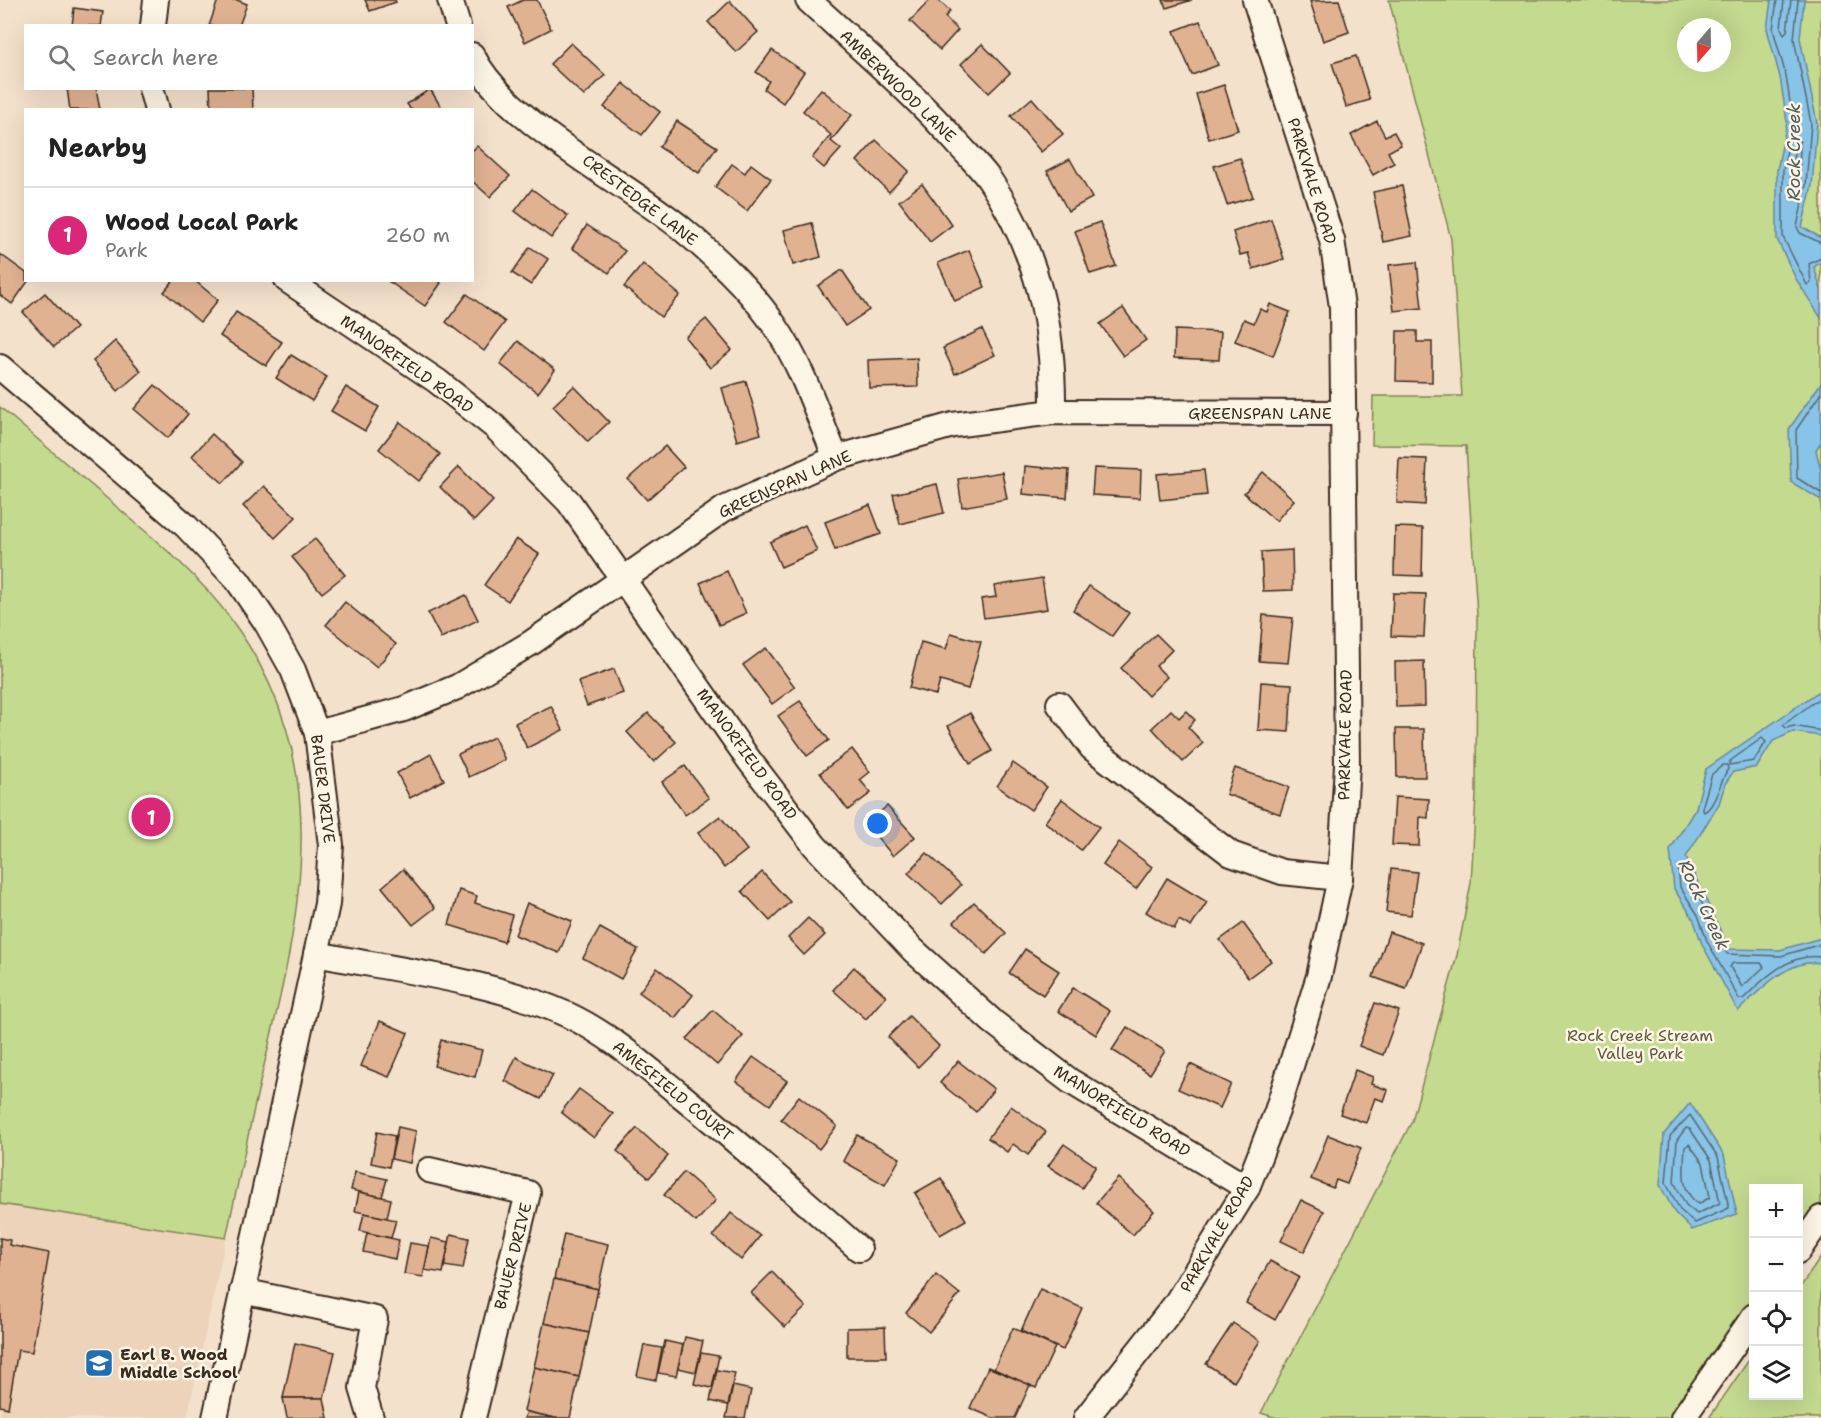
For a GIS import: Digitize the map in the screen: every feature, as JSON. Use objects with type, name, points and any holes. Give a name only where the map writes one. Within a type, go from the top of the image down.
[{"type":"street","points":[[153,24],[156,0]]},
{"type":"street","points":[[450,0],[457,24]]},
{"type":"street","name":"AMBERWOOD LANE","points":[[808,0],[937,120],[988,178],[1019,232],[1040,287],[1053,362],[1053,412]]},
{"type":"street","name":"PARKVALE ROAD","points":[[1086,1418],[1175,1305],[1247,1188],[1277,1111],[1319,976],[1341,879],[1347,765],[1342,307],[1332,240],[1255,0]]},
{"type":"street","name":"CRESTEDGE LANE","points":[[474,60],[480,71],[524,116],[680,227],[736,278],[775,326],[795,361],[836,458]]},
{"type":"street","points":[[152,90],[156,108]]},
{"type":"street","name":"MANORFIELD ROAD","points":[[289,282],[437,381],[495,427],[569,502],[749,759],[815,846],[913,951],[993,1022],[1070,1081],[1247,1188]]},
{"type":"street","name":"BAUER DRIVE","points":[[0,368],[184,525],[238,581],[293,670],[317,734],[331,845],[327,904],[215,1418]]},
{"type":"street","name":"GREENSPAN LANE","points":[[317,734],[404,709],[457,687],[531,643],[724,509],[836,458],[953,425],[1053,412],[1344,413]]},
{"type":"street","points":[[1059,704],[1092,748],[1231,854],[1282,872],[1341,879]]},
{"type":"street","name":"AMESFIELD COURT","points":[[316,954],[484,988],[519,997],[569,1016],[622,1048],[730,1136],[859,1249]]},
{"type":"street","name":"BAUER DRIVE","points":[[429,1170],[528,1193],[473,1418]]},
{"type":"street","points":[[1803,1244],[1821,1218]]},
{"type":"street","points":[[242,1291],[375,1320],[362,1388],[371,1418]]},
{"type":"street","points":[[1683,1418],[1749,1323]]},
{"type":"shaded area","name":"Earl B. Wood Middle School","points":[[0,1203],[226,1238],[187,1418],[0,1418]]},
{"type":"green space","name":"Rock Creek Stream Valley Park","points":[[1389,0],[1821,0],[1821,1213],[1803,1239],[1803,1184],[1749,1184],[1749,1316],[1678,1418],[1277,1418],[1261,1413],[1412,1121],[1457,955],[1471,883],[1476,796],[1477,615],[1466,446],[1372,445],[1373,396],[1462,396],[1451,239]]},
{"type":"green space","points":[[0,407],[162,546],[218,602],[264,673],[286,728],[298,784],[301,840],[297,897],[289,955],[226,1238],[0,1204]]},
{"type":"green space","points":[[1821,1257],[1821,1418],[1709,1418],[1749,1360],[1749,1400],[1803,1400],[1803,1283]]},
{"type":"water","name":"Rock Creek","points":[[1771,0],[1804,0],[1800,38],[1817,123],[1812,186],[1802,227],[1821,238],[1821,262],[1814,267],[1821,290],[1821,318],[1796,279],[1777,239],[1777,170],[1787,122],[1780,77],[1767,29]]},
{"type":"water","points":[[1821,383],[1821,442],[1816,450],[1821,471],[1821,500],[1791,482],[1789,429]]},
{"type":"water","name":"Rock Creek","points":[[1821,690],[1821,736],[1793,732],[1773,741],[1757,767],[1733,772],[1725,784],[1719,804],[1686,857],[1729,949],[1780,950],[1821,938],[1821,963],[1797,965],[1786,970],[1765,985],[1738,1011],[1702,944],[1693,918],[1674,889],[1670,850],[1696,808],[1706,769]]},
{"type":"water","points":[[1690,1103],[1724,1155],[1737,1214],[1692,1230],[1675,1213],[1660,1185],[1664,1134]]},
{"type":"building","points":[[218,0],[237,0],[247,4],[240,24],[210,24]]},
{"type":"building","points":[[365,0],[395,0],[396,2],[370,11]]},
{"type":"building","points":[[523,0],[537,0],[551,29],[525,42],[508,7]]},
{"type":"building","points":[[930,0],[938,0],[950,11],[945,17],[958,30],[940,50],[910,21]]},
{"type":"building","points":[[1163,0],[1192,0],[1166,8]]},
{"type":"building","points":[[1339,0],[1349,32],[1323,41],[1310,1]]},
{"type":"building","points":[[730,1],[758,32],[736,52],[708,22]]},
{"type":"building","points":[[74,8],[103,12],[101,24],[72,24]]},
{"type":"building","points":[[1200,21],[1218,65],[1192,75],[1174,31]]},
{"type":"building","points":[[571,43],[605,75],[584,96],[550,64]]},
{"type":"building","points":[[982,44],[1010,73],[989,93],[961,64]]},
{"type":"building","points":[[772,50],[804,72],[783,103],[764,89],[769,81],[756,72]]},
{"type":"building","points":[[1356,56],[1370,100],[1346,107],[1332,63]]},
{"type":"building","points":[[623,83],[660,112],[642,135],[604,107]]},
{"type":"building","points":[[1224,85],[1238,130],[1209,139],[1196,94]]},
{"type":"building","points":[[821,89],[852,115],[831,141],[841,149],[824,168],[812,158],[831,135],[803,111]]},
{"type":"building","points":[[67,90],[96,90],[100,108],[70,108]]},
{"type":"building","points":[[210,90],[252,90],[253,108],[211,108]]},
{"type":"building","points":[[431,90],[442,108],[410,108],[407,104]]},
{"type":"building","points":[[1032,98],[1063,134],[1041,152],[1011,116]]},
{"type":"building","points":[[677,121],[717,147],[699,173],[659,147]]},
{"type":"building","points":[[1377,121],[1385,136],[1394,132],[1401,145],[1388,152],[1394,163],[1373,175],[1351,135]]},
{"type":"building","points":[[876,140],[909,171],[889,192],[857,161]]},
{"type":"building","points":[[477,146],[510,176],[490,197],[474,183],[474,149]]},
{"type":"building","points":[[1240,158],[1253,197],[1227,205],[1214,166]]},
{"type":"building","points":[[1070,159],[1092,198],[1068,211],[1047,171]]},
{"type":"building","points":[[732,164],[745,173],[751,164],[771,179],[747,211],[715,187]]},
{"type":"building","points":[[922,184],[952,225],[930,242],[899,201]]},
{"type":"building","points":[[1402,186],[1412,236],[1383,242],[1373,192]]},
{"type":"building","points":[[532,189],[568,216],[551,238],[515,211]]},
{"type":"building","points":[[1271,219],[1284,259],[1253,269],[1248,253],[1240,255],[1233,232]]},
{"type":"building","points":[[1100,222],[1116,266],[1090,274],[1075,231]]},
{"type":"building","points":[[812,223],[821,257],[793,265],[784,230]]},
{"type":"building","points":[[587,225],[625,251],[609,273],[572,248]]},
{"type":"building","points":[[530,247],[548,259],[531,285],[512,273]]},
{"type":"building","points":[[969,250],[985,287],[955,301],[938,263]]},
{"type":"building","points":[[0,254],[24,272],[24,282],[28,282],[12,304],[0,295]]},
{"type":"building","points":[[1417,262],[1422,308],[1394,311],[1389,265]]},
{"type":"building","points":[[643,264],[680,295],[661,317],[624,287]]},
{"type":"building","points":[[842,270],[869,310],[845,326],[818,286]]},
{"type":"building","points":[[172,282],[196,282],[218,300],[200,322],[164,292]]},
{"type":"building","points":[[389,282],[440,282],[425,306]]},
{"type":"building","points":[[45,293],[76,328],[54,347],[23,312]]},
{"type":"building","points":[[467,294],[505,322],[484,351],[446,322]]},
{"type":"building","points":[[1270,304],[1290,312],[1273,356],[1235,341],[1244,319],[1254,323],[1260,309],[1267,312]]},
{"type":"building","points":[[1123,308],[1146,340],[1123,356],[1100,324]]},
{"type":"building","points":[[236,312],[282,342],[266,366],[220,336]]},
{"type":"building","points":[[706,319],[732,350],[710,368],[685,337]]},
{"type":"building","points":[[982,329],[995,355],[955,374],[943,348]]},
{"type":"building","points":[[1175,330],[1221,332],[1219,360],[1174,358]]},
{"type":"building","points":[[1397,331],[1417,331],[1417,342],[1432,342],[1432,382],[1396,381]]},
{"type":"building","points":[[115,341],[141,371],[118,391],[93,361]]},
{"type":"building","points":[[518,341],[555,370],[538,393],[500,364]]},
{"type":"building","points":[[291,355],[327,377],[312,401],[276,378]]},
{"type":"building","points":[[917,358],[918,387],[869,388],[868,360]]},
{"type":"building","points":[[746,381],[761,434],[737,441],[722,388]]},
{"type":"building","points":[[155,385],[188,414],[168,438],[134,409]]},
{"type":"building","points":[[574,386],[609,422],[588,442],[553,406]]},
{"type":"building","points":[[346,387],[379,407],[365,431],[331,411]]},
{"type":"building","points":[[400,422],[440,454],[419,481],[379,449]]},
{"type":"building","points":[[212,434],[242,462],[223,483],[192,456]]},
{"type":"building","points":[[665,446],[684,467],[647,500],[628,479]]},
{"type":"building","points":[[1399,458],[1427,459],[1425,505],[1397,503]]},
{"type":"building","points":[[1025,466],[1069,470],[1067,498],[1023,494]]},
{"type":"building","points":[[459,467],[493,501],[474,521],[440,487]]},
{"type":"building","points":[[1094,468],[1141,470],[1140,498],[1092,495]]},
{"type":"building","points":[[1204,470],[1207,495],[1160,500],[1157,474]]},
{"type":"building","points":[[1002,472],[1007,499],[962,507],[958,479]]},
{"type":"building","points":[[1263,472],[1294,500],[1276,521],[1244,493]]},
{"type":"building","points":[[937,484],[944,513],[900,524],[893,494]]},
{"type":"building","points":[[264,486],[296,517],[275,538],[243,506]]},
{"type":"building","points":[[870,505],[881,534],[835,550],[825,522]]},
{"type":"building","points":[[805,525],[817,551],[781,567],[770,542]]},
{"type":"building","points":[[1395,527],[1423,528],[1422,576],[1394,575]]},
{"type":"building","points":[[315,539],[345,575],[322,593],[292,557]]},
{"type":"building","points":[[516,539],[539,554],[508,601],[484,585]]},
{"type":"building","points":[[1292,550],[1293,590],[1263,591],[1261,552]]},
{"type":"building","points":[[727,571],[746,613],[719,625],[700,583]]},
{"type":"building","points":[[1042,578],[1047,609],[984,618],[981,599],[996,597],[994,586]]},
{"type":"building","points":[[1089,586],[1129,613],[1112,636],[1073,610]]},
{"type":"building","points":[[1393,593],[1426,594],[1424,637],[1391,636]]},
{"type":"building","points":[[466,595],[478,620],[441,638],[428,613]]},
{"type":"building","points":[[345,602],[396,644],[377,667],[326,625]]},
{"type":"building","points":[[1263,615],[1293,618],[1288,663],[1259,661]]},
{"type":"building","points":[[951,633],[981,642],[968,689],[940,681],[936,695],[909,688],[921,642],[946,649]]},
{"type":"building","points":[[1156,634],[1172,650],[1156,666],[1167,677],[1148,696],[1121,668]]},
{"type":"building","points":[[766,648],[795,687],[772,704],[743,665]]},
{"type":"building","points":[[1424,661],[1425,706],[1396,707],[1395,662]]},
{"type":"building","points":[[614,669],[623,693],[587,706],[578,682]]},
{"type":"building","points":[[1261,682],[1292,684],[1289,732],[1258,730]]},
{"type":"building","points":[[800,701],[829,740],[807,756],[778,716]]},
{"type":"building","points":[[551,706],[563,730],[527,748],[515,723]]},
{"type":"building","points":[[1171,710],[1179,718],[1186,711],[1195,720],[1188,727],[1203,743],[1183,762],[1152,728]]},
{"type":"building","points":[[648,713],[676,742],[654,762],[627,732]]},
{"type":"building","points":[[970,713],[992,751],[970,764],[948,726]]},
{"type":"building","points":[[1396,729],[1424,729],[1425,777],[1397,777]]},
{"type":"building","points":[[494,737],[505,760],[469,777],[458,754]]},
{"type":"building","points":[[852,749],[870,772],[860,780],[871,793],[848,810],[820,773]]},
{"type":"building","points":[[431,754],[444,780],[410,798],[397,773]]},
{"type":"building","points":[[1013,763],[1047,787],[1031,810],[997,786]]},
{"type":"building","points":[[685,766],[709,798],[685,815],[662,782]]},
{"type":"building","points":[[1235,768],[1289,787],[1280,814],[1226,794]]},
{"type":"building","points":[[1395,797],[1429,799],[1428,818],[1420,817],[1419,846],[1392,845]]},
{"type":"building","points":[[1062,799],[1099,827],[1081,850],[1045,822]]},
{"type":"building","points":[[887,806],[915,837],[893,856],[866,824]]},
{"type":"building","points":[[720,816],[747,850],[724,868],[698,833]]},
{"type":"building","points":[[1119,842],[1152,867],[1136,889],[1103,865]]},
{"type":"building","points":[[927,853],[961,885],[942,904],[908,873]]},
{"type":"building","points":[[403,869],[435,908],[413,925],[382,887]]},
{"type":"building","points":[[1391,869],[1417,872],[1411,915],[1386,912]]},
{"type":"building","points":[[762,872],[790,902],[770,921],[742,891]]},
{"type":"building","points":[[1167,878],[1207,902],[1191,927],[1179,920],[1174,929],[1146,912]]},
{"type":"building","points":[[459,890],[477,896],[475,903],[512,915],[504,942],[449,925]]},
{"type":"building","points":[[974,902],[1006,933],[986,954],[954,922]]},
{"type":"building","points":[[527,903],[572,921],[559,953],[515,935]]},
{"type":"building","points":[[808,918],[825,935],[804,955],[788,938]]},
{"type":"building","points":[[1243,923],[1271,961],[1248,978],[1220,940]]},
{"type":"building","points":[[600,928],[638,949],[621,979],[583,958]]},
{"type":"building","points":[[1389,932],[1422,943],[1406,989],[1373,977]]},
{"type":"building","points":[[1025,949],[1059,971],[1043,995],[1009,973]]},
{"type":"building","points":[[854,967],[886,996],[866,1019],[833,990]]},
{"type":"building","points":[[657,968],[693,995],[675,1018],[639,992]]},
{"type":"building","points":[[1073,988],[1110,1011],[1096,1035],[1058,1011]]},
{"type":"building","points":[[1375,1003],[1399,1011],[1383,1055],[1359,1046]]},
{"type":"building","points":[[713,1010],[743,1036],[717,1065],[687,1039]]},
{"type":"building","points":[[909,1016],[939,1046],[918,1067],[888,1037]]},
{"type":"building","points":[[380,1021],[408,1033],[389,1077],[361,1066]]},
{"type":"building","points":[[1127,1027],[1165,1051],[1150,1074],[1112,1050]]},
{"type":"building","points":[[441,1040],[482,1050],[475,1077],[434,1066]]},
{"type":"building","points":[[516,1057],[553,1075],[541,1099],[505,1081]]},
{"type":"building","points":[[753,1057],[787,1081],[770,1105],[736,1081]]},
{"type":"building","points":[[958,1061],[994,1089],[976,1112],[940,1083]]},
{"type":"building","points":[[1190,1064],[1231,1084],[1220,1108],[1178,1089]]},
{"type":"building","points":[[1355,1070],[1373,1077],[1371,1084],[1388,1090],[1384,1101],[1375,1098],[1366,1123],[1340,1114]]},
{"type":"building","points":[[579,1089],[613,1114],[594,1138],[561,1112]]},
{"type":"building","points":[[799,1096],[837,1126],[819,1149],[781,1119]]},
{"type":"building","points":[[1011,1106],[1046,1132],[1028,1155],[1013,1144],[1007,1152],[988,1138]]},
{"type":"building","points":[[398,1127],[416,1131],[410,1163],[391,1159]]},
{"type":"building","points":[[637,1128],[668,1156],[649,1178],[617,1151]]},
{"type":"building","points":[[377,1132],[395,1136],[389,1167],[371,1163]]},
{"type":"building","points":[[857,1135],[900,1158],[885,1185],[843,1161]]},
{"type":"building","points":[[1328,1135],[1361,1148],[1347,1184],[1336,1180],[1333,1188],[1311,1179]]},
{"type":"building","points":[[1064,1144],[1096,1166],[1082,1188],[1048,1166]]},
{"type":"building","points":[[355,1172],[387,1179],[382,1197],[351,1190]]},
{"type":"building","points":[[684,1172],[716,1200],[696,1222],[664,1195]]},
{"type":"building","points":[[941,1178],[966,1220],[940,1235],[915,1193]]},
{"type":"building","points":[[1118,1178],[1154,1211],[1133,1235],[1096,1203]]},
{"type":"building","points":[[359,1192],[391,1199],[387,1218],[355,1211]]},
{"type":"building","points":[[1301,1200],[1324,1211],[1304,1252],[1281,1241]]},
{"type":"building","points":[[364,1213],[396,1220],[391,1238],[360,1231]]},
{"type":"building","points":[[731,1213],[760,1236],[741,1260],[713,1236]]},
{"type":"building","points":[[367,1233],[399,1240],[395,1259],[363,1252]]},
{"type":"building","points":[[451,1234],[469,1238],[463,1269],[444,1266]]},
{"type":"building","points":[[564,1234],[608,1244],[598,1289],[554,1279]]},
{"type":"building","points":[[0,1238],[10,1240],[9,1245],[49,1253],[32,1352],[18,1350],[8,1408],[0,1406]]},
{"type":"building","points":[[431,1238],[449,1242],[443,1273],[424,1270]]},
{"type":"building","points":[[410,1243],[429,1246],[423,1277],[404,1274]]},
{"type":"building","points":[[1270,1261],[1299,1277],[1275,1320],[1246,1303]]},
{"type":"building","points":[[772,1272],[806,1307],[785,1327],[751,1293]]},
{"type":"building","points":[[936,1275],[960,1294],[929,1332],[906,1313]]},
{"type":"building","points":[[554,1279],[598,1289],[589,1333],[544,1323]]},
{"type":"building","points":[[1040,1289],[1082,1308],[1063,1350],[1021,1331]]},
{"type":"building","points":[[544,1323],[589,1333],[579,1377],[534,1367]]},
{"type":"building","points":[[1233,1323],[1260,1341],[1234,1382],[1206,1364]]},
{"type":"building","points":[[885,1327],[886,1357],[847,1357],[847,1328]]},
{"type":"building","points":[[1013,1328],[1055,1347],[1036,1388],[994,1369]]},
{"type":"building","points":[[685,1337],[703,1341],[696,1372],[678,1368]]},
{"type":"building","points":[[665,1341],[683,1345],[676,1376],[658,1373]]},
{"type":"building","points":[[295,1343],[335,1352],[324,1398],[283,1398]]},
{"type":"building","points":[[644,1345],[662,1348],[656,1380],[637,1376]]},
{"type":"building","points":[[701,1353],[719,1356],[712,1388],[694,1384]]},
{"type":"building","points":[[534,1367],[579,1377],[570,1418],[555,1418],[524,1411]]},
{"type":"building","points":[[988,1367],[1030,1385],[1015,1418],[993,1418],[970,1408]]},
{"type":"building","points":[[717,1370],[735,1373],[728,1405],[710,1401]]},
{"type":"building","points":[[733,1386],[751,1390],[745,1418],[726,1418]]},
{"type":"building","points":[[283,1398],[324,1398],[328,1418],[287,1418]]},
{"type":"building","points":[[527,1412],[555,1418],[524,1418]]},
{"type":"place","name":"Wood Local Park","points":[[151,817]]},
{"type":"place","name":"Earl B. Wood Middle School","points":[[99,1363]]}]
